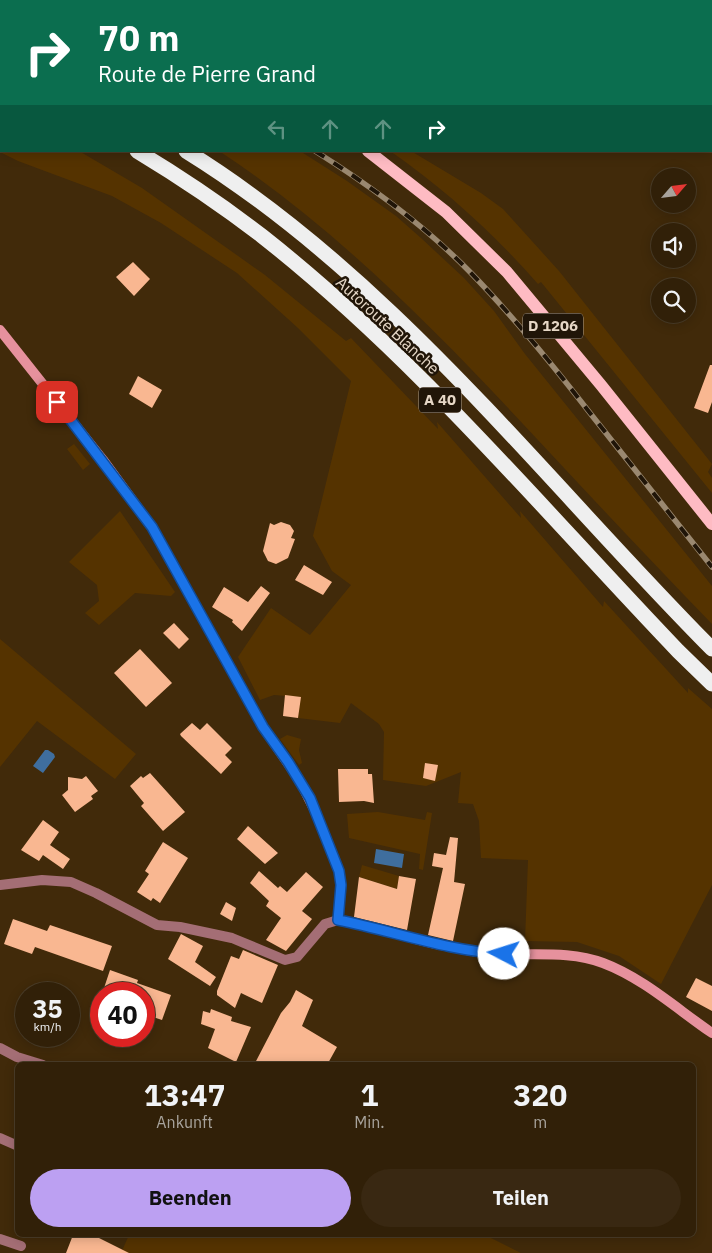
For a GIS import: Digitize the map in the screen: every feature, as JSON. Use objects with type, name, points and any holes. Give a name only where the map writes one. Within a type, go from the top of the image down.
[{"type":"highway","name":"Autoroute Blanche","points":[[139,152],[179,176],[246,224],[300,267],[352,313],[426,384],[678,651],[712,684]]},
{"type":"highway","name":"Autoroute Blanche","points":[[187,152],[245,191],[315,246],[413,335],[712,649]]},
{"type":"main road","name":"D 1206","points":[[369,152],[446,212],[502,266],[712,524]]},
{"type":"street","points":[[0,330],[103,460],[152,527],[263,727],[300,781],[316,813],[339,871],[341,885],[338,920]]},
{"type":"street","points":[[0,885],[42,880],[71,882],[156,925],[180,927],[232,938],[289,960],[297,957],[325,924],[338,920],[373,927],[427,943],[465,950],[507,954],[567,955],[593,959],[624,972],[712,1033]]},
{"type":"street","points":[[0,1048],[17,1057],[33,1062]]},
{"type":"street","points":[[0,1138],[15,1145]]},
{"type":"street","points":[[0,1238],[20,1246]]},
{"type":"shaded area","points":[[0,152],[81,152],[142,188],[265,275],[346,341],[351,338],[438,429],[437,422],[521,518],[520,511],[603,607],[604,601],[688,693],[688,688],[712,709],[712,885],[661,984],[619,956],[577,942],[525,941],[528,860],[481,858],[479,821],[473,804],[458,803],[461,772],[426,786],[383,780],[384,732],[379,724],[351,703],[340,723],[298,718],[300,697],[274,695],[260,700],[238,657],[271,608],[310,635],[351,585],[332,571],[313,536],[351,381],[298,328],[237,273],[161,223],[112,196],[18,161]]},
{"type":"shaded area","points":[[220,152],[302,152],[396,216],[464,278],[494,311],[525,354],[712,586],[712,624],[474,372],[394,292],[353,254],[265,183]]},
{"type":"shaded area","points":[[391,152],[413,152],[481,193],[503,209],[559,271],[712,464],[708,472],[712,478],[712,493],[541,282],[538,284],[504,247],[468,213]]},
{"type":"shaded area","points":[[74,444],[90,464],[83,470],[67,449]]},
{"type":"shaded area","points":[[120,511],[175,592],[171,596],[135,593],[99,625],[85,613],[99,601],[97,585],[69,562]]},
{"type":"shaded area","points":[[0,639],[136,754],[115,779],[37,721],[0,767]]},
{"type":"shaded area","points":[[287,735],[301,739],[299,750],[302,763],[299,765],[280,739]]},
{"type":"shaded area","points":[[378,812],[425,820],[427,812],[432,813],[423,870],[419,869],[420,854],[349,838],[347,814]]},
{"type":"shaded area","points":[[362,865],[399,876],[397,889],[359,877]]},
{"type":"shaded area","points":[[128,1237],[489,1237],[521,1253],[121,1253]]},
{"type":"water","points":[[45,750],[54,754],[55,757],[43,773],[33,766]]},
{"type":"water","points":[[376,849],[404,854],[402,868],[374,863]]},
{"type":"building","points":[[133,262],[150,279],[134,296],[116,277]]},
{"type":"building","points":[[710,365],[712,365],[712,402],[708,413],[694,408]]},
{"type":"building","points":[[138,376],[162,390],[152,408],[129,394]]},
{"type":"building","points":[[281,522],[290,525],[294,531],[291,538],[295,539],[288,558],[276,564],[268,561],[263,551],[270,523],[274,525]]},
{"type":"building","points":[[304,565],[332,582],[323,595],[295,580]]},
{"type":"building","points":[[261,586],[270,593],[242,631],[232,622],[233,620],[212,607],[224,587],[248,602]]},
{"type":"building","points":[[174,623],[189,639],[179,649],[163,633]]},
{"type":"building","points":[[140,649],[172,683],[146,707],[114,673]]},
{"type":"building","points":[[285,695],[301,697],[298,718],[283,716]]},
{"type":"building","points":[[192,723],[200,730],[207,723],[232,748],[225,755],[232,762],[221,774],[181,736],[180,734]]},
{"type":"building","points":[[425,763],[438,765],[435,781],[423,778]]},
{"type":"building","points":[[338,769],[368,769],[368,774],[372,774],[374,803],[364,801],[339,802]]},
{"type":"building","points":[[150,773],[185,812],[163,831],[141,806],[144,803],[130,786],[141,776],[143,778]]},
{"type":"building","points":[[86,776],[98,791],[91,796],[93,799],[75,812],[62,795],[68,790],[68,777],[82,779]]},
{"type":"building","points":[[43,820],[59,832],[50,845],[70,859],[63,869],[43,855],[39,861],[21,850]]},
{"type":"building","points":[[248,826],[278,853],[265,864],[237,839]]},
{"type":"building","points":[[450,837],[458,838],[454,882],[465,884],[453,941],[428,935],[443,868],[432,866],[434,853],[446,855]]},
{"type":"building","points":[[163,842],[188,858],[160,903],[153,898],[151,901],[137,892],[149,874],[145,871]]},
{"type":"building","points":[[259,871],[278,888],[280,886],[287,892],[306,872],[323,887],[302,911],[312,919],[286,951],[266,940],[281,918],[266,906],[269,901],[250,883]]},
{"type":"building","points":[[399,876],[416,879],[407,930],[354,917],[359,877],[397,889]]},
{"type":"building","points":[[226,902],[236,908],[232,921],[220,914]]},
{"type":"building","points":[[13,919],[47,931],[50,925],[112,946],[103,971],[35,947],[32,954],[4,944]]},
{"type":"building","points":[[181,934],[203,946],[195,962],[216,977],[210,986],[168,959]]},
{"type":"building","points":[[243,950],[278,965],[262,1003],[241,993],[235,1008],[217,995],[217,991],[231,956],[239,959]]},
{"type":"building","points":[[110,970],[138,980],[137,982],[106,982]]},
{"type":"building","points":[[696,978],[712,986],[712,1011],[686,997]]},
{"type":"building","points":[[155,989],[171,995],[162,1020],[155,1018]]},
{"type":"building","points":[[296,990],[313,1000],[302,1026],[337,1047],[329,1062],[256,1062],[281,1013],[290,1002]]},
{"type":"building","points":[[211,1009],[232,1017],[231,1021],[251,1027],[236,1062],[208,1048],[215,1029],[201,1024],[203,1011],[210,1013]]},
{"type":"building","points":[[72,1237],[97,1237],[129,1253],[66,1253]]},
{"type":"railway","points":[[317,152],[377,192],[416,222],[470,272],[547,358],[712,567]]},
{"type":"route","points":[[57,402],[103,460],[152,527],[263,727],[288,762],[310,798],[339,871],[341,902],[338,920],[373,927],[446,947],[504,954]]}]
